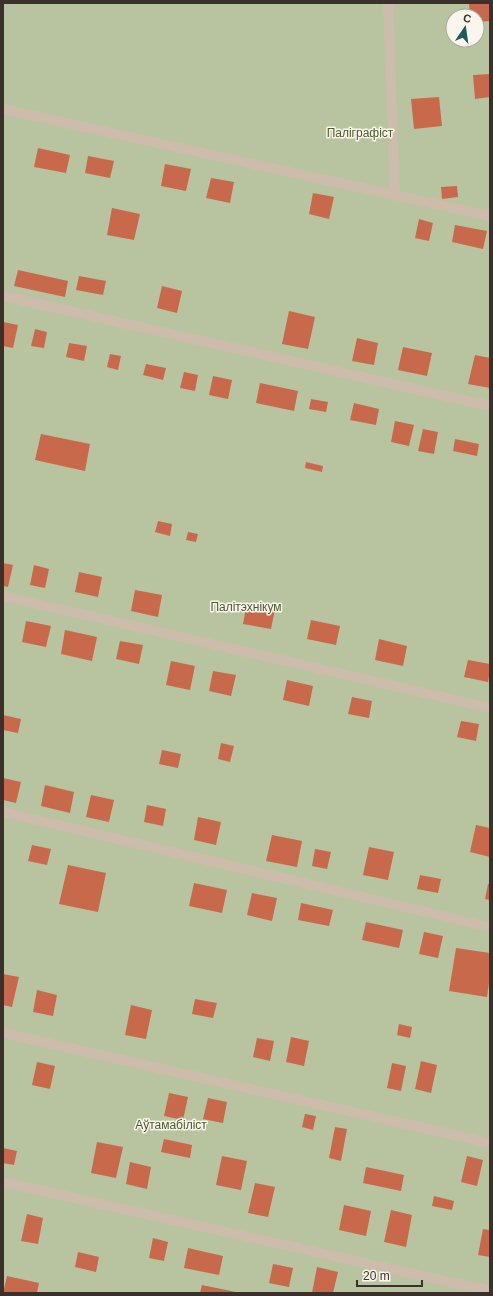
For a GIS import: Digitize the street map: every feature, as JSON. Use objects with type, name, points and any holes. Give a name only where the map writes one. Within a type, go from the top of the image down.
[{"type":"lane","points":[[388,3],[395,195]]},
{"type":"lane","points":[[3,109],[490,216]]},
{"type":"lane","points":[[3,296],[490,406]]},
{"type":"lane","points":[[3,596],[490,708]]},
{"type":"lane","points":[[3,812],[490,927]]},
{"type":"lane","points":[[3,1033],[490,1143]]},
{"type":"lane","points":[[3,1182],[490,1291]]},
{"type":"green space","points":[[3,3],[490,3],[490,1293],[3,1293]]},
{"type":"building","points":[[469,3],[490,3],[490,21],[485,21],[485,8],[469,8]]},
{"type":"building","points":[[490,74],[490,97],[475,99],[473,75]]},
{"type":"building","points":[[439,97],[442,126],[414,129],[411,99]]},
{"type":"building","points":[[38,148],[70,155],[66,173],[34,167]]},
{"type":"building","points":[[88,156],[114,161],[110,178],[85,173]]},
{"type":"building","points":[[165,164],[191,169],[186,191],[161,186]]},
{"type":"building","points":[[211,178],[234,182],[230,203],[206,198]]},
{"type":"building","points":[[457,186],[458,197],[442,199],[441,187]]},
{"type":"building","points":[[313,193],[334,197],[329,219],[309,214]]},
{"type":"building","points":[[112,208],[140,214],[134,240],[107,235]]},
{"type":"building","points":[[419,219],[433,223],[429,241],[415,238]]},
{"type":"building","points":[[455,225],[487,231],[483,249],[452,242]]},
{"type":"building","points":[[18,270],[68,281],[65,297],[14,286]]},
{"type":"building","points":[[79,276],[106,281],[103,295],[76,290]]},
{"type":"building","points":[[162,286],[182,291],[177,313],[157,308]]},
{"type":"building","points":[[289,311],[315,317],[308,349],[282,344]]},
{"type":"building","points":[[3,322],[18,325],[13,348],[3,346]]},
{"type":"building","points":[[35,329],[47,332],[44,348],[31,346]]},
{"type":"building","points":[[357,338],[378,343],[374,365],[352,361]]},
{"type":"building","points":[[69,343],[87,346],[84,361],[66,357]]},
{"type":"building","points":[[403,347],[432,353],[427,376],[398,370]]},
{"type":"building","points":[[110,354],[121,356],[118,370],[107,367]]},
{"type":"building","points":[[475,355],[490,358],[490,388],[468,384]]},
{"type":"building","points":[[146,364],[166,368],[163,380],[143,375]]},
{"type":"building","points":[[184,372],[198,375],[195,391],[180,388]]},
{"type":"building","points":[[213,376],[232,380],[228,399],[209,395]]},
{"type":"building","points":[[260,383],[298,391],[294,411],[256,403]]},
{"type":"building","points":[[311,399],[328,402],[326,412],[309,409]]},
{"type":"building","points":[[354,403],[379,409],[376,425],[350,420]]},
{"type":"building","points":[[395,421],[414,425],[409,446],[391,442]]},
{"type":"building","points":[[423,429],[438,432],[434,454],[418,451]]},
{"type":"building","points":[[41,434],[90,444],[85,471],[35,460]]},
{"type":"building","points":[[455,439],[479,444],[477,456],[453,451]]},
{"type":"building","points":[[306,462],[323,466],[322,472],[305,468]]},
{"type":"building","points":[[158,521],[172,524],[170,536],[155,532]]},
{"type":"building","points":[[188,532],[198,534],[196,542],[186,540]]},
{"type":"building","points":[[3,563],[13,565],[8,587],[3,586]]},
{"type":"building","points":[[34,565],[49,569],[45,588],[30,585]]},
{"type":"building","points":[[79,572],[102,577],[98,597],[75,592]]},
{"type":"building","points":[[135,590],[162,595],[158,617],[131,611]]},
{"type":"building","points":[[247,603],[275,609],[271,629],[243,624]]},
{"type":"building","points":[[311,620],[340,626],[336,645],[307,639]]},
{"type":"building","points":[[26,621],[51,626],[46,647],[22,642]]},
{"type":"building","points":[[65,630],[97,637],[92,661],[61,654]]},
{"type":"building","points":[[379,639],[407,646],[403,666],[375,660]]},
{"type":"building","points":[[120,641],[143,645],[139,664],[116,659]]},
{"type":"building","points":[[468,660],[490,664],[488,682],[464,677]]},
{"type":"building","points":[[171,661],[195,666],[190,690],[166,685]]},
{"type":"building","points":[[213,671],[236,675],[231,696],[209,691]]},
{"type":"building","points":[[287,680],[313,686],[309,706],[283,700]]},
{"type":"building","points":[[352,697],[372,701],[369,718],[348,714]]},
{"type":"building","points":[[3,715],[21,719],[18,733],[3,730]]},
{"type":"building","points":[[461,721],[479,724],[476,741],[457,737]]},
{"type":"building","points":[[221,743],[234,746],[230,762],[218,759]]},
{"type":"building","points":[[162,750],[181,754],[178,768],[159,764]]},
{"type":"building","points":[[3,778],[21,782],[16,803],[3,800]]},
{"type":"building","points":[[45,785],[74,792],[70,813],[41,806]]},
{"type":"building","points":[[91,795],[114,800],[109,822],[86,817]]},
{"type":"building","points":[[147,805],[166,809],[163,826],[144,822]]},
{"type":"building","points":[[198,817],[221,822],[216,845],[194,840]]},
{"type":"building","points":[[476,825],[490,828],[490,857],[470,852]]},
{"type":"building","points":[[272,835],[302,841],[297,867],[266,861]]},
{"type":"building","points":[[32,845],[51,849],[47,865],[28,861]]},
{"type":"building","points":[[369,847],[394,852],[388,880],[363,875]]},
{"type":"building","points":[[315,849],[331,852],[327,869],[312,866]]},
{"type":"building","points":[[68,865],[106,873],[98,912],[59,904]]},
{"type":"building","points":[[420,875],[441,879],[438,893],[417,889]]},
{"type":"building","points":[[194,883],[227,890],[222,913],[189,906]]},
{"type":"building","points":[[488,884],[490,884],[490,900],[485,899]]},
{"type":"building","points":[[252,893],[277,898],[272,921],[247,915]]},
{"type":"building","points":[[301,903],[333,910],[329,926],[298,920]]},
{"type":"building","points":[[366,922],[403,930],[399,948],[362,940]]},
{"type":"building","points":[[424,932],[443,936],[438,958],[419,954]]},
{"type":"building","points":[[456,948],[490,953],[490,976],[487,997],[449,991]]},
{"type":"building","points":[[3,974],[19,977],[12,1007],[3,1005]]},
{"type":"building","points":[[37,990],[57,995],[53,1016],[33,1012]]},
{"type":"building","points":[[195,999],[217,1003],[213,1018],[192,1014]]},
{"type":"building","points":[[131,1005],[152,1010],[146,1039],[125,1035]]},
{"type":"building","points":[[399,1024],[412,1027],[410,1038],[397,1035]]},
{"type":"building","points":[[291,1037],[309,1041],[304,1066],[286,1062]]},
{"type":"building","points":[[257,1038],[274,1041],[270,1061],[253,1057]]},
{"type":"building","points":[[421,1061],[437,1065],[431,1093],[415,1089]]},
{"type":"building","points":[[37,1062],[55,1066],[50,1089],[32,1085]]},
{"type":"building","points":[[392,1063],[406,1066],[401,1091],[387,1088]]},
{"type":"building","points":[[169,1093],[188,1097],[183,1120],[164,1116]]},
{"type":"building","points":[[208,1098],[227,1102],[223,1123],[203,1119]]},
{"type":"building","points":[[305,1114],[316,1116],[313,1130],[302,1127]]},
{"type":"building","points":[[335,1127],[347,1129],[341,1161],[329,1158]]},
{"type":"building","points":[[164,1139],[192,1145],[190,1158],[161,1152]]},
{"type":"building","points":[[97,1142],[123,1147],[116,1178],[91,1173]]},
{"type":"building","points":[[3,1148],[17,1151],[14,1165],[3,1163]]},
{"type":"building","points":[[222,1156],[247,1161],[241,1190],[216,1185]]},
{"type":"building","points":[[467,1156],[483,1160],[477,1186],[461,1182]]},
{"type":"building","points":[[130,1162],[151,1167],[147,1189],[126,1184]]},
{"type":"building","points":[[366,1167],[404,1175],[401,1191],[363,1183]]},
{"type":"building","points":[[255,1183],[275,1187],[268,1217],[248,1213]]},
{"type":"building","points":[[434,1196],[454,1201],[452,1210],[432,1206]]},
{"type":"building","points":[[344,1205],[371,1211],[366,1236],[339,1230]]},
{"type":"building","points":[[391,1210],[412,1215],[406,1247],[384,1242]]},
{"type":"building","points":[[27,1214],[43,1218],[38,1244],[21,1241]]},
{"type":"building","points":[[483,1229],[490,1230],[490,1257],[478,1255]]},
{"type":"building","points":[[153,1238],[168,1242],[164,1261],[149,1258]]},
{"type":"building","points":[[188,1248],[223,1256],[219,1275],[184,1268]]},
{"type":"building","points":[[78,1252],[99,1257],[96,1272],[75,1267]]},
{"type":"building","points":[[273,1264],[293,1268],[289,1287],[269,1283]]},
{"type":"building","points":[[317,1267],[338,1272],[333,1293],[312,1293]]},
{"type":"building","points":[[7,1276],[39,1283],[37,1293],[3,1293]]},
{"type":"building","points":[[202,1285],[236,1292],[236,1293],[200,1293]]},
{"type":"park label","name":"Паліграфіст","points":[[360,133]]},
{"type":"park label","name":"Палітэхнікум","points":[[246,607]]},
{"type":"park label","name":"Аўтамабіліст","points":[[171,1125]]}]
